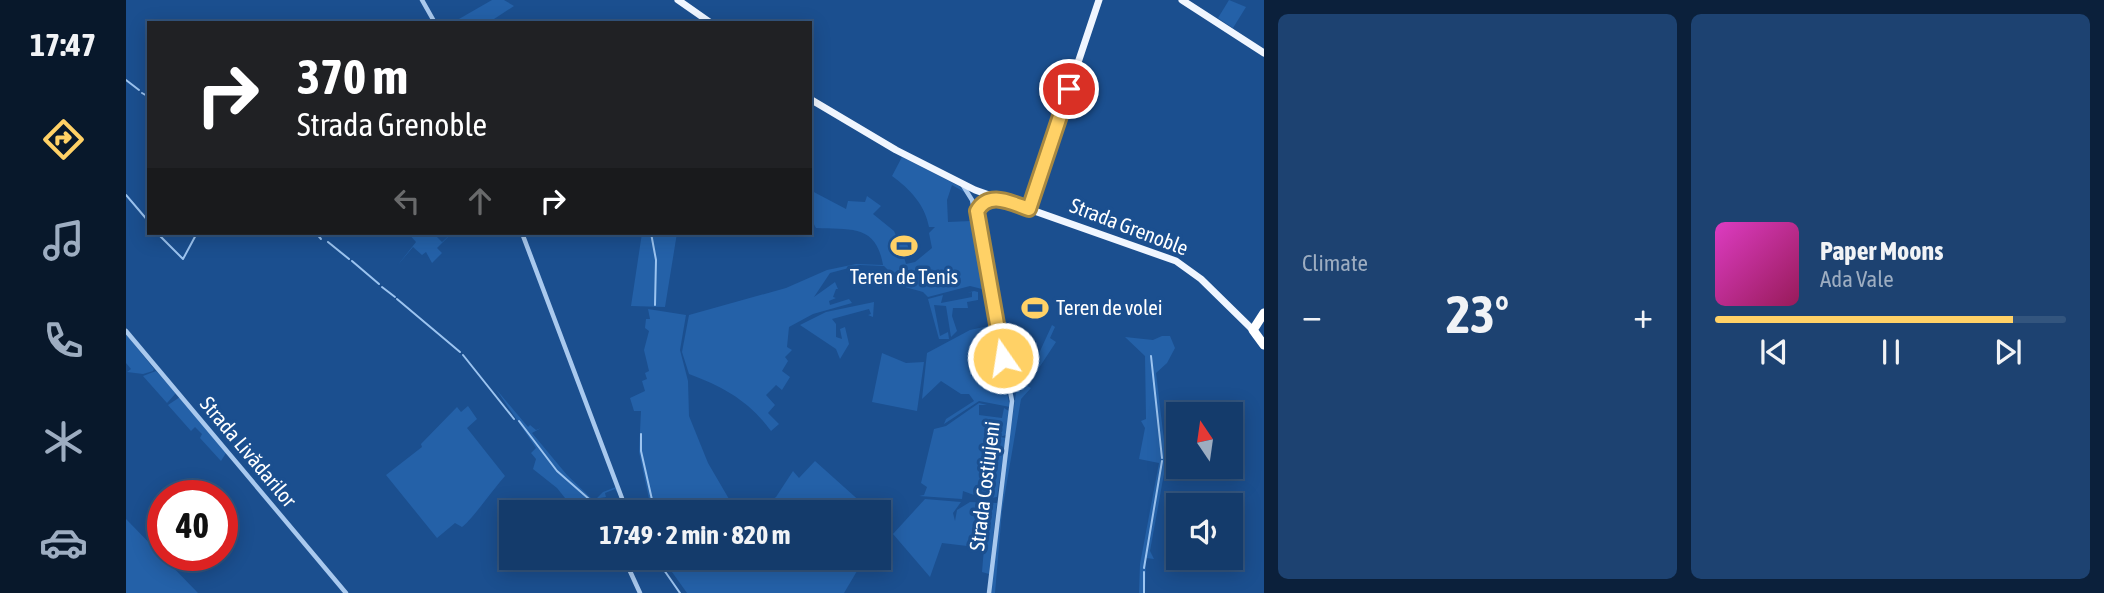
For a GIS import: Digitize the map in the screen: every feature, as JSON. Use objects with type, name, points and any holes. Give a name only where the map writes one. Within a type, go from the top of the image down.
[{"type":"highway","points":[[1253,330],[1264,313]]},
{"type":"highway","name":"Strada Grenoble","points":[[1253,330],[1264,345]]},
{"type":"main road","points":[[678,0],[708,21]]},
{"type":"main road","points":[[1029,209],[1099,0]]},
{"type":"main road","points":[[1182,0],[1264,53]]},
{"type":"main road","name":"Strada Grenoble","points":[[812,100],[961,184],[1176,261],[1201,279],[1253,330]]},
{"type":"street","points":[[422,0],[434,21]]},
{"type":"street","name":"Strada Costiujeni","points":[[961,184],[977,205]]},
{"type":"street","points":[[980,192],[974,194],[977,205],[997,198]]},
{"type":"street","name":"Strada Costiujeni","points":[[980,192],[976,218],[1012,401],[989,593]]},
{"type":"street","points":[[523,235],[623,500]]},
{"type":"street","name":"Strada Livădarilor","points":[[126,331],[346,593]]},
{"type":"street","points":[[629,570],[640,593]]},
{"type":"shaded area","points":[[492,0],[504,0],[514,6],[491,21],[455,21]]},
{"type":"shaded area","points":[[1229,0],[1246,7],[1233,28],[1218,18]]},
{"type":"shaded area","points":[[902,157],[959,186],[966,193],[952,185],[947,200],[948,222],[971,221],[982,289],[970,286],[928,297],[923,292],[905,287],[884,266],[860,265],[830,273],[814,297],[835,282],[838,289],[833,297],[836,298],[829,301],[830,305],[849,299],[852,303],[813,314],[789,327],[787,347],[792,350],[785,357],[788,361],[782,371],[790,377],[782,390],[776,385],[766,395],[775,405],[768,413],[779,424],[771,431],[754,411],[735,396],[689,374],[682,352],[689,315],[786,288],[827,270],[856,264],[883,265],[880,252],[868,236],[851,230],[816,228],[812,221],[812,191],[846,209],[848,201],[865,202],[867,196],[881,206],[873,214],[894,231],[898,240],[904,237],[910,251],[904,254],[902,251],[906,264],[915,262],[932,248],[929,233],[935,227],[929,227],[916,198],[892,176]]},
{"type":"shaded area","points":[[410,235],[435,235],[442,242],[450,235],[437,248],[442,253],[432,263],[426,252],[422,255],[413,247],[397,266],[416,242]]},
{"type":"shaded area","points":[[642,235],[677,235],[665,307],[631,306]]},
{"type":"shaded area","points":[[974,291],[978,292],[978,300],[967,302],[968,308],[953,308],[952,316],[957,331],[951,337],[946,306],[934,305],[940,336],[948,332],[949,339],[939,339],[928,299],[943,295],[941,303],[972,297],[972,292],[967,293]]},
{"type":"shaded area","points":[[874,302],[873,317],[868,315],[871,314],[869,309],[832,319],[836,324],[836,337],[842,339],[840,329],[845,327],[849,344],[840,359],[836,349],[800,325],[826,312]]},
{"type":"shaded area","points":[[648,309],[686,315],[680,350],[688,381],[689,416],[708,463],[730,500],[649,500],[639,452],[641,411],[634,411],[630,398],[645,391],[642,381],[647,379],[645,373],[649,371],[644,350],[649,331],[645,328],[646,319],[650,319]]},
{"type":"shaded area","points":[[993,325],[1010,407],[979,401],[944,424],[946,419],[974,401],[969,394],[961,394],[941,381],[922,399],[927,353],[970,330]]},
{"type":"shaded area","points":[[1052,325],[1055,327],[1050,338],[1056,342],[1027,386],[1031,388],[1021,399],[1002,511],[995,593],[991,593],[996,532],[1019,372],[1019,380],[1027,381],[1025,373],[1029,374],[1032,368],[1027,366],[1029,357],[1030,362],[1035,362]]},
{"type":"shaded area","points":[[126,334],[153,371],[143,374],[127,372],[131,369],[126,363]]},
{"type":"shaded area","points":[[1170,336],[1175,348],[1167,363],[1156,373],[1166,463],[1150,551],[1154,559],[1146,558],[1145,593],[1139,593],[1140,564],[1159,463],[1139,459],[1145,428],[1141,421],[1146,419],[1145,356],[1125,337],[1153,340]]},
{"type":"shaded area","points":[[882,353],[906,363],[924,362],[917,411],[872,402]]},
{"type":"shaded area","points":[[156,371],[176,393],[167,403],[143,376]]},
{"type":"shaded area","points":[[496,389],[528,427],[530,425],[536,430],[541,428],[532,433],[567,475],[593,500],[567,500],[557,488],[533,469],[536,459],[531,453],[536,448]]},
{"type":"shaded area","points":[[180,397],[226,453],[221,461],[200,438],[202,434],[195,427],[191,431],[168,405]]},
{"type":"shaded area","points":[[979,403],[987,405],[979,405],[979,415],[1002,418],[1004,408],[1009,411],[1006,435],[1000,437],[1006,438],[997,497],[985,499],[963,491],[962,499],[919,496],[924,495],[927,487],[921,483],[934,429],[946,426]]},
{"type":"shaded area","points":[[468,406],[477,419],[467,428],[505,476],[462,527],[455,523],[437,538],[386,475],[422,447],[421,444],[457,407],[461,412]]},
{"type":"shaded area","points":[[815,461],[858,500],[771,500],[793,471],[799,478]]},
{"type":"shaded area","points":[[616,487],[618,494],[615,489],[605,493],[606,497],[601,500],[595,500],[603,492]]},
{"type":"shaded area","points":[[925,499],[961,502],[953,513],[955,521],[957,510],[970,502],[997,503],[989,574],[982,572],[984,548],[942,543],[930,577],[893,534]]},
{"type":"shaded area","points":[[126,519],[147,541],[147,571],[177,571],[198,593],[126,593]]},
{"type":"shaded area","points":[[671,570],[858,570],[844,593],[687,593]]},
{"type":"waterway","points":[[126,80],[139,90]]},
{"type":"waterway","points":[[142,93],[147,96]]},
{"type":"waterway","points":[[126,195],[147,220]]},
{"type":"waterway","points":[[159,235],[183,259],[196,235]]},
{"type":"waterway","points":[[318,235],[321,239]]},
{"type":"waterway","points":[[651,235],[656,260],[655,305]]},
{"type":"waterway","points":[[328,242],[349,259]]},
{"type":"waterway","points":[[352,261],[379,284]]},
{"type":"waterway","points":[[382,287],[395,297]]},
{"type":"waterway","points":[[397,299],[460,352]]},
{"type":"waterway","points":[[463,355],[514,419]]},
{"type":"waterway","points":[[1151,356],[1162,458]]},
{"type":"waterway","points":[[519,421],[557,471],[590,500]]},
{"type":"waterway","points":[[641,434],[641,451],[652,500]]},
{"type":"waterway","points":[[1144,568],[1162,461]]},
{"type":"waterway","points":[[664,570],[680,593]]},
{"type":"waterway","points":[[1144,572],[1144,593]]},
{"type":"place","name":"Teren de Tenis","points":[[904,246]]},
{"type":"place","name":"Teren de volei","points":[[1035,308]]},
{"type":"route","points":[[1003,358],[988,288],[977,211],[983,203],[997,198],[1029,209],[1069,89]]}]
